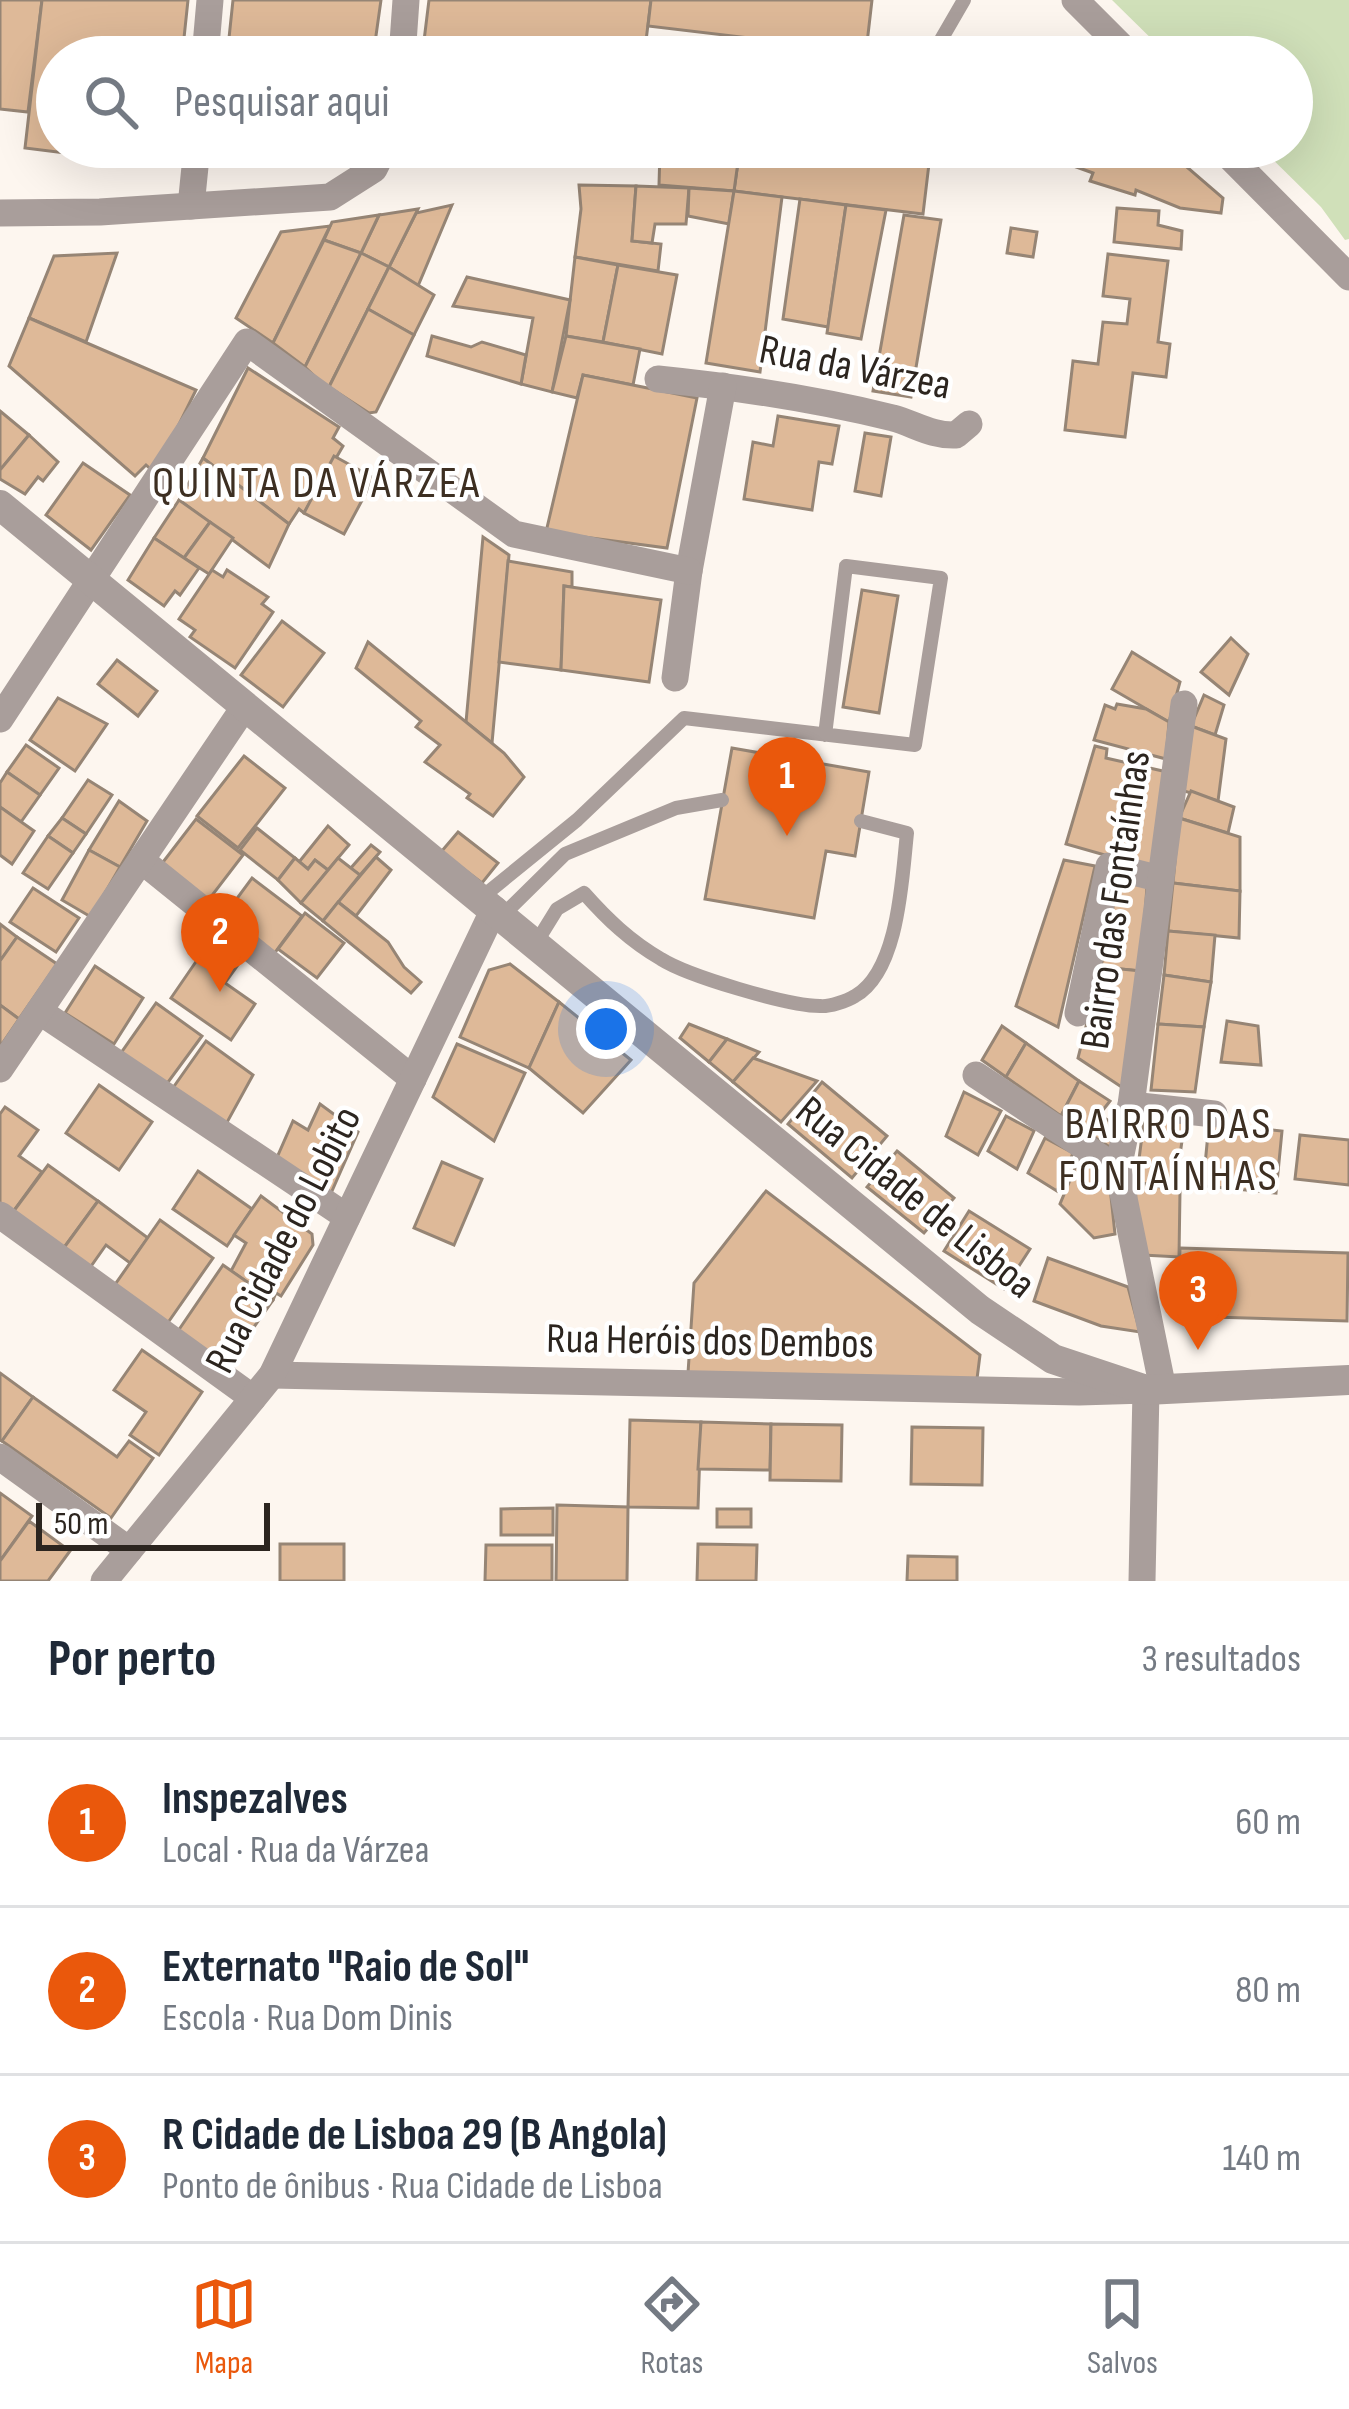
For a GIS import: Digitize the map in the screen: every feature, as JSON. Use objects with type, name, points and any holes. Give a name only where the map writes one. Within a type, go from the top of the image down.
[{"type":"street","points":[[207,36],[210,0]]},
{"type":"street","points":[[403,36],[406,0]]},
{"type":"street","points":[[1075,0],[1111,36]]},
{"type":"street","points":[[191,206],[195,168]]},
{"type":"street","points":[[0,213],[330,197],[374,168]]},
{"type":"street","points":[[1241,168],[1349,277]]},
{"type":"street","points":[[0,719],[247,342],[514,534],[689,572]]},
{"type":"street","name":"Rua da Várzea","points":[[658,379],[723,386],[898,419],[944,436],[956,435],[968,424]]},
{"type":"street","name":"Rua da Várzea","points":[[675,677],[723,386]]},
{"type":"street","name":"Rua Cidade de Lisboa","points":[[0,505],[980,1310],[1053,1359],[1154,1389],[1349,1380]]},
{"type":"street","name":"Bairro das Fontaínhas","points":[[1142,1581],[1154,1389],[1118,1169],[1131,1105],[1184,704]]},
{"type":"street","points":[[0,1069],[245,706]]},
{"type":"street","points":[[141,860],[413,1079]]},
{"type":"street","points":[[1078,1012],[1109,866],[1161,879]]},
{"type":"street","name":"Rua Cidade do Lobito","points":[[104,1581],[272,1375],[492,908]]},
{"type":"street","points":[[39,1011],[347,1217]]},
{"type":"street","points":[[976,1075],[1118,1169]]},
{"type":"street","points":[[1131,1105],[1214,1114]]},
{"type":"street","points":[[0,1215],[254,1398]]},
{"type":"street","name":"Rua Heróis dos Dembos","points":[[272,1375],[1079,1392],[1154,1389]]},
{"type":"street","points":[[0,1457],[129,1550]]},
{"type":"lane","points":[[944,36],[964,0]]},
{"type":"lane","points":[[492,908],[684,718],[825,735],[915,745],[941,578],[847,566],[825,735]]},
{"type":"lane","points":[[492,908],[565,854],[676,808],[722,800]]},
{"type":"lane","points":[[536,943],[557,909],[584,893],[614,927],[665,962],[732,986],[823,1007],[858,995],[884,963],[900,903],[907,833],[861,821]]},
{"type":"green space","points":[[1112,0],[1349,0],[1349,239],[1281,168],[1313,168],[1313,36],[1149,36]]},
{"type":"building","points":[[0,0],[42,0],[28,112],[0,109]]},
{"type":"building","points":[[42,0],[188,0],[184,36],[38,36]]},
{"type":"building","points":[[233,0],[381,0],[376,36],[229,36]]},
{"type":"building","points":[[429,0],[651,0],[647,36],[425,36]]},
{"type":"building","points":[[651,0],[872,0],[868,36],[732,36],[648,26]]},
{"type":"building","points":[[36,52],[36,149],[25,148]]},
{"type":"building","points":[[660,168],[737,168],[734,191],[659,185]]},
{"type":"building","points":[[737,168],[928,168],[923,214],[734,191]]},
{"type":"building","points":[[1079,168],[1188,168],[1223,198],[1221,213],[1180,208],[1136,190],[1135,195],[1090,181],[1093,173]]},
{"type":"building","points":[[579,185],[636,186],[632,241],[661,244],[658,271],[575,257]]},
{"type":"building","points":[[636,186],[689,188],[686,224],[655,224],[652,243],[632,241]]},
{"type":"building","points":[[689,188],[734,191],[729,224],[688,216]]},
{"type":"building","points":[[734,191],[782,197],[760,372],[706,363]]},
{"type":"building","points":[[800,199],[846,205],[828,327],[783,319]]},
{"type":"building","points":[[452,205],[418,286],[389,267],[416,213]]},
{"type":"building","points":[[846,205],[886,210],[861,339],[827,333]]},
{"type":"building","points":[[1117,208],[1159,211],[1158,225],[1182,231],[1181,249],[1114,242]]},
{"type":"building","points":[[418,209],[389,267],[361,253],[379,215]]},
{"type":"building","points":[[379,215],[361,253],[324,240],[332,222]]},
{"type":"building","points":[[904,215],[941,220],[911,397],[873,391]]},
{"type":"building","points":[[330,226],[273,343],[236,318],[281,232]]},
{"type":"building","points":[[1011,228],[1037,232],[1033,257],[1007,253]]},
{"type":"building","points":[[324,240],[361,253],[305,367],[273,343]]},
{"type":"building","points":[[117,253],[86,342],[29,318],[54,256]]},
{"type":"building","points":[[361,253],[389,267],[328,389],[305,367]]},
{"type":"building","points":[[1108,254],[1168,261],[1158,342],[1170,344],[1166,377],[1133,373],[1125,437],[1065,430],[1073,361],[1098,364],[1103,322],[1127,324],[1130,299],[1103,296]]},
{"type":"building","points":[[575,257],[618,265],[603,342],[566,336]]},
{"type":"building","points":[[618,265],[677,275],[662,354],[603,342]]},
{"type":"building","points":[[389,267],[434,295],[414,335],[368,309]]},
{"type":"building","points":[[467,277],[570,300],[552,392],[521,384],[533,318],[453,306]]},
{"type":"building","points":[[368,309],[414,335],[376,412],[369,413],[329,387]]},
{"type":"building","points":[[29,318],[196,390],[155,473],[146,465],[135,476],[9,366]]},
{"type":"building","points":[[432,336],[471,347],[482,342],[526,355],[521,384],[427,356]]},
{"type":"building","points":[[566,336],[640,349],[633,385],[583,375],[577,398],[552,392]]},
{"type":"building","points":[[248,368],[339,427],[333,438],[343,446],[304,513],[299,509],[289,524],[203,458]]},
{"type":"building","points":[[583,375],[697,398],[667,548],[546,532]]},
{"type":"building","points":[[0,411],[29,435],[0,470]]},
{"type":"building","points":[[778,416],[839,426],[832,464],[819,462],[812,510],[744,499],[753,442],[773,446]]},
{"type":"building","points":[[865,433],[891,437],[881,496],[855,491]]},
{"type":"building","points":[[29,435],[58,462],[25,494],[0,479],[0,470]]},
{"type":"building","points":[[334,456],[374,478],[344,534],[304,513]]},
{"type":"building","points":[[203,458],[289,524],[269,567],[179,500]]},
{"type":"building","points":[[83,463],[130,495],[91,550],[46,515]]},
{"type":"building","points":[[179,500],[210,522],[184,558],[154,538]]},
{"type":"building","points":[[210,522],[233,538],[209,574],[184,558]]},
{"type":"building","points":[[483,537],[509,555],[492,743],[466,722]]},
{"type":"building","points":[[154,538],[199,568],[180,595],[175,591],[164,606],[128,580]]},
{"type":"building","points":[[508,561],[572,572],[572,587],[564,586],[561,670],[499,662]]},
{"type":"building","points":[[212,570],[223,577],[227,570],[268,597],[262,604],[273,612],[235,668],[190,637],[195,630],[179,619]]},
{"type":"building","points":[[564,586],[661,600],[649,682],[561,670]]},
{"type":"building","points":[[862,590],[898,596],[879,713],[843,707]]},
{"type":"building","points":[[282,621],[324,653],[283,707],[241,675]]},
{"type":"building","points":[[1231,638],[1248,654],[1229,695],[1201,672]]},
{"type":"building","points":[[368,642],[504,753],[524,777],[493,816],[425,762],[440,745],[416,727],[421,721],[356,668]]},
{"type":"building","points":[[1132,652],[1180,682],[1169,722],[1112,689]]},
{"type":"building","points":[[117,660],[157,691],[138,716],[98,684]]},
{"type":"building","points":[[1204,695],[1224,705],[1215,735],[1191,726]]},
{"type":"building","points":[[58,698],[107,724],[75,771],[30,740]]},
{"type":"building","points":[[1117,704],[1146,709],[1169,722],[1166,759],[1094,740],[1105,705],[1115,709]]},
{"type":"building","points":[[1191,726],[1226,739],[1218,801],[1184,791]]},
{"type":"building","points":[[26,745],[59,768],[40,795],[7,772]]},
{"type":"building","points":[[1095,746],[1107,749],[1106,758],[1167,772],[1154,869],[1066,844]]},
{"type":"building","points":[[732,748],[869,772],[855,856],[826,851],[814,918],[705,899]]},
{"type":"building","points":[[244,756],[285,788],[238,848],[197,816]]},
{"type":"building","points":[[7,772],[40,795],[21,822],[0,807],[0,783]]},
{"type":"building","points":[[88,780],[112,795],[86,834],[62,818]]},
{"type":"building","points":[[1191,791],[1234,807],[1228,833],[1179,818]]},
{"type":"building","points":[[119,801],[147,821],[120,867],[89,850]]},
{"type":"building","points":[[0,807],[34,831],[12,864],[0,855]]},
{"type":"building","points":[[62,818],[86,834],[73,853],[48,836]]},
{"type":"building","points":[[1179,818],[1240,837],[1240,891],[1173,883]]},
{"type":"building","points":[[196,819],[243,855],[207,902],[160,866]]},
{"type":"building","points":[[328,826],[349,845],[328,870],[315,860],[308,869],[299,862]]},
{"type":"building","points":[[257,828],[295,858],[278,880],[240,850]]},
{"type":"building","points":[[458,832],[498,863],[482,883],[441,852]]},
{"type":"building","points":[[48,836],[73,853],[48,889],[23,873]]},
{"type":"building","points":[[371,845],[380,852],[360,875],[350,869]]},
{"type":"building","points":[[89,850],[120,867],[91,917],[62,900]]},
{"type":"building","points":[[376,857],[391,870],[356,916],[338,902]]},
{"type":"building","points":[[295,858],[308,869],[315,860],[328,870],[301,903],[278,880]]},
{"type":"building","points":[[338,858],[360,875],[323,921],[301,903]]},
{"type":"building","points":[[1064,860],[1095,866],[1058,1027],[1016,1006]]},
{"type":"building","points":[[252,878],[302,916],[274,954],[224,916]]},
{"type":"building","points":[[1118,882],[1147,886],[1141,971],[1101,967]]},
{"type":"building","points":[[1173,883],[1240,891],[1239,938],[1168,931]]},
{"type":"building","points":[[33,888],[79,918],[56,952],[10,922]]},
{"type":"building","points":[[338,902],[388,942],[421,982],[411,993],[323,921]]},
{"type":"building","points":[[305,913],[344,943],[317,978],[278,949]]},
{"type":"building","points":[[0,924],[17,937],[0,961]]},
{"type":"building","points":[[1168,931],[1215,935],[1211,982],[1164,975]]},
{"type":"building","points":[[215,934],[245,955],[225,983],[255,1004],[231,1040],[171,998]]},
{"type":"building","points":[[17,937],[57,964],[19,1019],[0,1005],[0,961]]},
{"type":"building","points":[[510,964],[559,1002],[529,1068],[460,1037],[489,970]]},
{"type":"building","points":[[95,966],[143,998],[114,1044],[65,1013]]},
{"type":"building","points":[[1101,967],[1141,971],[1126,1090],[1078,1058]]},
{"type":"building","points":[[1164,975],[1211,982],[1204,1027],[1158,1024]]},
{"type":"building","points":[[559,1002],[631,1060],[583,1113],[529,1068]]},
{"type":"building","points":[[156,1003],[202,1036],[166,1085],[121,1053]]},
{"type":"building","points":[[0,1005],[19,1019],[0,1047]]},
{"type":"building","points":[[1227,1021],[1258,1026],[1261,1065],[1221,1062]]},
{"type":"building","points":[[689,1024],[727,1039],[709,1062],[680,1038]]},
{"type":"building","points":[[1158,1024],[1204,1027],[1195,1092],[1151,1090]]},
{"type":"building","points":[[1002,1026],[1026,1043],[1006,1077],[982,1060]]},
{"type":"building","points":[[727,1039],[759,1052],[733,1082],[709,1062]]},
{"type":"building","points":[[206,1041],[253,1075],[225,1126],[170,1092]]},
{"type":"building","points":[[1026,1043],[1079,1081],[1061,1116],[1006,1077]]},
{"type":"building","points":[[457,1044],[525,1073],[494,1141],[433,1097]]},
{"type":"building","points":[[753,1058],[817,1081],[781,1122],[733,1082]]},
{"type":"building","points":[[1079,1081],[1110,1101],[1099,1115],[1118,1126],[1113,1149],[1061,1116]]},
{"type":"building","points":[[822,1082],[887,1136],[852,1178],[788,1124]]},
{"type":"building","points":[[99,1085],[152,1122],[119,1170],[66,1133]]},
{"type":"building","points":[[964,1092],[1001,1111],[978,1155],[946,1136]]},
{"type":"building","points":[[320,1104],[358,1132],[328,1200],[275,1162],[293,1121],[308,1130]]},
{"type":"building","points":[[5,1107],[38,1130],[19,1156],[42,1172],[13,1212],[0,1203],[0,1114]]},
{"type":"building","points":[[1145,1113],[1185,1120],[1175,1190],[1136,1182]]},
{"type":"building","points":[[1006,1116],[1034,1131],[1017,1169],[988,1151]]},
{"type":"building","points":[[1209,1123],[1282,1131],[1276,1193],[1203,1186]]},
{"type":"building","points":[[1300,1135],[1349,1140],[1349,1185],[1295,1179]]},
{"type":"building","points":[[1045,1138],[1073,1153],[1057,1191],[1028,1173]]},
{"type":"building","points":[[897,1151],[954,1198],[924,1233],[867,1187]]},
{"type":"building","points":[[1079,1159],[1109,1178],[1115,1234],[1094,1238],[1060,1204]]},
{"type":"building","points":[[442,1162],[482,1179],[454,1245],[414,1228]]},
{"type":"building","points":[[48,1165],[98,1201],[63,1249],[13,1212]]},
{"type":"building","points":[[198,1171],[252,1209],[227,1246],[173,1209]]},
{"type":"building","points":[[1136,1182],[1180,1191],[1179,1257],[1143,1255],[1135,1220]]},
{"type":"building","points":[[766,1191],[980,1355],[977,1379],[688,1373],[694,1283]]},
{"type":"building","points":[[261,1196],[312,1234],[313,1245],[281,1296],[276,1293],[273,1300],[231,1271],[246,1243],[234,1235]]},
{"type":"building","points":[[98,1201],[148,1238],[130,1263],[106,1245],[89,1269],[63,1249]]},
{"type":"building","points":[[969,1211],[1030,1249],[1004,1289],[944,1251]]},
{"type":"building","points":[[160,1220],[213,1258],[167,1324],[114,1286]]},
{"type":"building","points":[[1180,1248],[1348,1253],[1347,1321],[1178,1316]]},
{"type":"building","points":[[1048,1258],[1128,1287],[1140,1332],[1101,1326],[1034,1301]]},
{"type":"building","points":[[223,1265],[273,1300],[227,1365],[178,1331]]},
{"type":"building","points":[[142,1350],[202,1392],[159,1455],[130,1435],[146,1412],[114,1390]]},
{"type":"building","points":[[0,1373],[33,1397],[2,1441],[0,1440]]},
{"type":"building","points":[[33,1397],[117,1457],[129,1441],[153,1458],[111,1518],[2,1441]]},
{"type":"building","points":[[630,1420],[701,1422],[698,1508],[628,1507]]},
{"type":"building","points":[[701,1422],[771,1424],[770,1470],[698,1469]]},
{"type":"building","points":[[771,1424],[842,1425],[841,1481],[770,1480]]},
{"type":"building","points":[[912,1427],[983,1428],[982,1485],[911,1484]]},
{"type":"building","points":[[0,1493],[32,1516],[0,1561]]},
{"type":"building","points":[[557,1505],[628,1507],[627,1581],[556,1581]]},
{"type":"building","points":[[553,1508],[553,1535],[501,1535],[501,1509]]},
{"type":"building","points":[[717,1509],[751,1509],[751,1527],[717,1527]]},
{"type":"building","points":[[29,1521],[70,1551],[48,1581],[0,1581],[0,1561]]},
{"type":"building","points":[[280,1544],[344,1544],[344,1581],[280,1581]]},
{"type":"building","points":[[698,1544],[757,1545],[756,1581],[697,1581]]},
{"type":"building","points":[[486,1545],[552,1545],[552,1581],[485,1581]]},
{"type":"building","points":[[908,1556],[957,1557],[957,1581],[907,1581]]},
{"type":"place","name":"Inspezalves","points":[[787,836]]},
{"type":"place","name":"Externato \"Raio de Sol\"","points":[[220,992]]},
{"type":"place","name":"R Cidade de Lisboa 29 (B Angola)","points":[[1198,1350]]},
{"type":"district","name":"QUINTA DA VÁRZEA","points":[[317,483]]},
{"type":"district","name":"BAIRRO DAS FONTAÍNHAS","points":[[1169,1150]]}]
